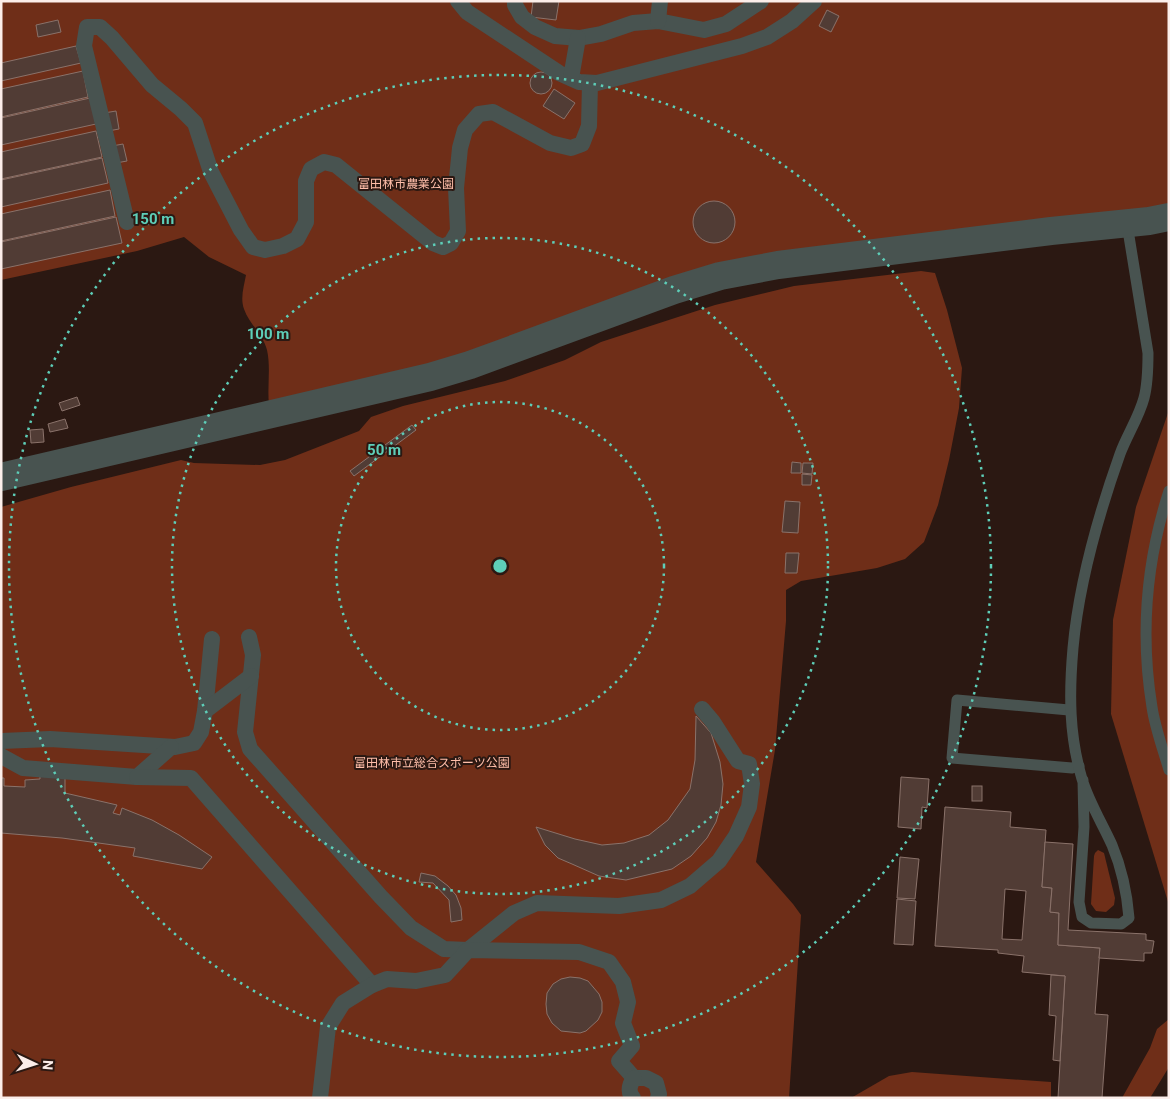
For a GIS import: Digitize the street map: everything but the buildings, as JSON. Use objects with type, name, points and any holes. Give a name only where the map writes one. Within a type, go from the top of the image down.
[{"type":"street","points":[[458,1],[467,12],[559,73],[580,82],[590,83],[619,79],[742,46],[767,37],[792,21],[814,1]]},
{"type":"street","points":[[515,1],[515,5],[522,17],[535,27],[555,36],[578,38],[601,34],[633,23],[658,22],[704,30],[726,24],[761,1]]},
{"type":"street","points":[[658,22],[660,1]]},
{"type":"street","points":[[127,222],[84,46],[87,27],[100,27],[112,38],[152,85],[195,123],[211,172],[241,230],[253,247],[265,250],[283,246],[297,239],[306,222],[306,181],[312,169],[324,162],[336,165],[433,243],[443,247],[451,243],[458,231],[456,188],[460,148],[465,130],[478,114],[493,112],[550,143],[570,148],[582,144],[589,126],[590,83]]},
{"type":"street","points":[[571,78],[578,38]]},
{"type":"street","points":[[1,477],[430,377],[470,365],[674,290],[720,276],[825,258],[1149,222],[1169,216]]},
{"type":"street","points":[[249,637],[253,655],[245,732],[250,749],[381,897],[411,928],[444,949],[579,952],[609,962],[623,982],[628,1002],[623,1023],[632,1046],[619,1061],[634,1078],[646,1078],[656,1084],[659,1094],[658,1098]]},
{"type":"street","points":[[1,741],[50,739],[171,747],[194,743],[201,732],[205,711],[212,639]]},
{"type":"street","points":[[205,711],[251,676]]},
{"type":"street","points":[[320,1098],[328,1027],[343,1003],[372,985],[387,979],[416,981],[444,975],[468,950],[514,913],[537,902],[620,906],[661,900],[690,886],[719,861],[736,836],[749,807],[752,784],[749,764],[738,761],[713,722],[702,709]]},
{"type":"street","points":[[138,776],[171,747]]},
{"type":"street","points":[[1,756],[23,768],[191,778],[372,985]]},
{"type":"street","points":[[633,1098],[630,1095],[630,1085],[634,1078]]},
{"type":"lane","points":[[1082,780],[1112,846],[1126,889],[1129,918],[1120,924],[1091,923],[1082,917],[1080,902],[1084,827],[1082,780],[1072,738],[1069,710],[1073,648],[1082,586],[1098,522],[1121,453],[1144,399],[1148,375],[1148,353],[1126,224]]},
{"type":"lane","points":[[1169,491],[1149,571],[1145,630],[1146,662],[1152,708],[1169,770]]},
{"type":"lane","points":[[1069,710],[957,700],[952,758],[1072,768],[1079,766]]},
{"type":"green space","name":"富田林市農業公園","points":[[1,1],[1169,1],[1169,203],[1155,208],[911,239],[445,363],[269,405],[267,350],[246,314],[242,301],[246,275],[209,257],[184,237],[137,251],[1,280]]},
{"type":"green space","name":"富田林市立総合スポーツ公園","points":[[921,271],[935,273],[962,368],[959,408],[949,460],[938,505],[924,542],[905,559],[877,568],[801,581],[786,590],[786,621],[775,750],[756,862],[801,915],[789,1098],[1,1098],[1,507],[71,487],[181,460],[194,463],[260,465],[285,460],[359,431],[371,417],[403,406],[505,381],[565,360],[601,342],[715,305],[794,286]]},
{"type":"green space","points":[[1169,410],[1169,905],[1111,714],[1113,620],[1136,507]]},
{"type":"green space","points":[[1098,850],[1104,853],[1115,898],[1114,905],[1106,912],[1096,911],[1091,904],[1094,856]]},
{"type":"green space","points":[[1169,1019],[1169,1067],[1150,1098],[1122,1098],[1150,1048],[1157,1029]]},
{"type":"green space","points":[[912,1072],[1051,1082],[1051,1098],[851,1098],[889,1076]]}]
